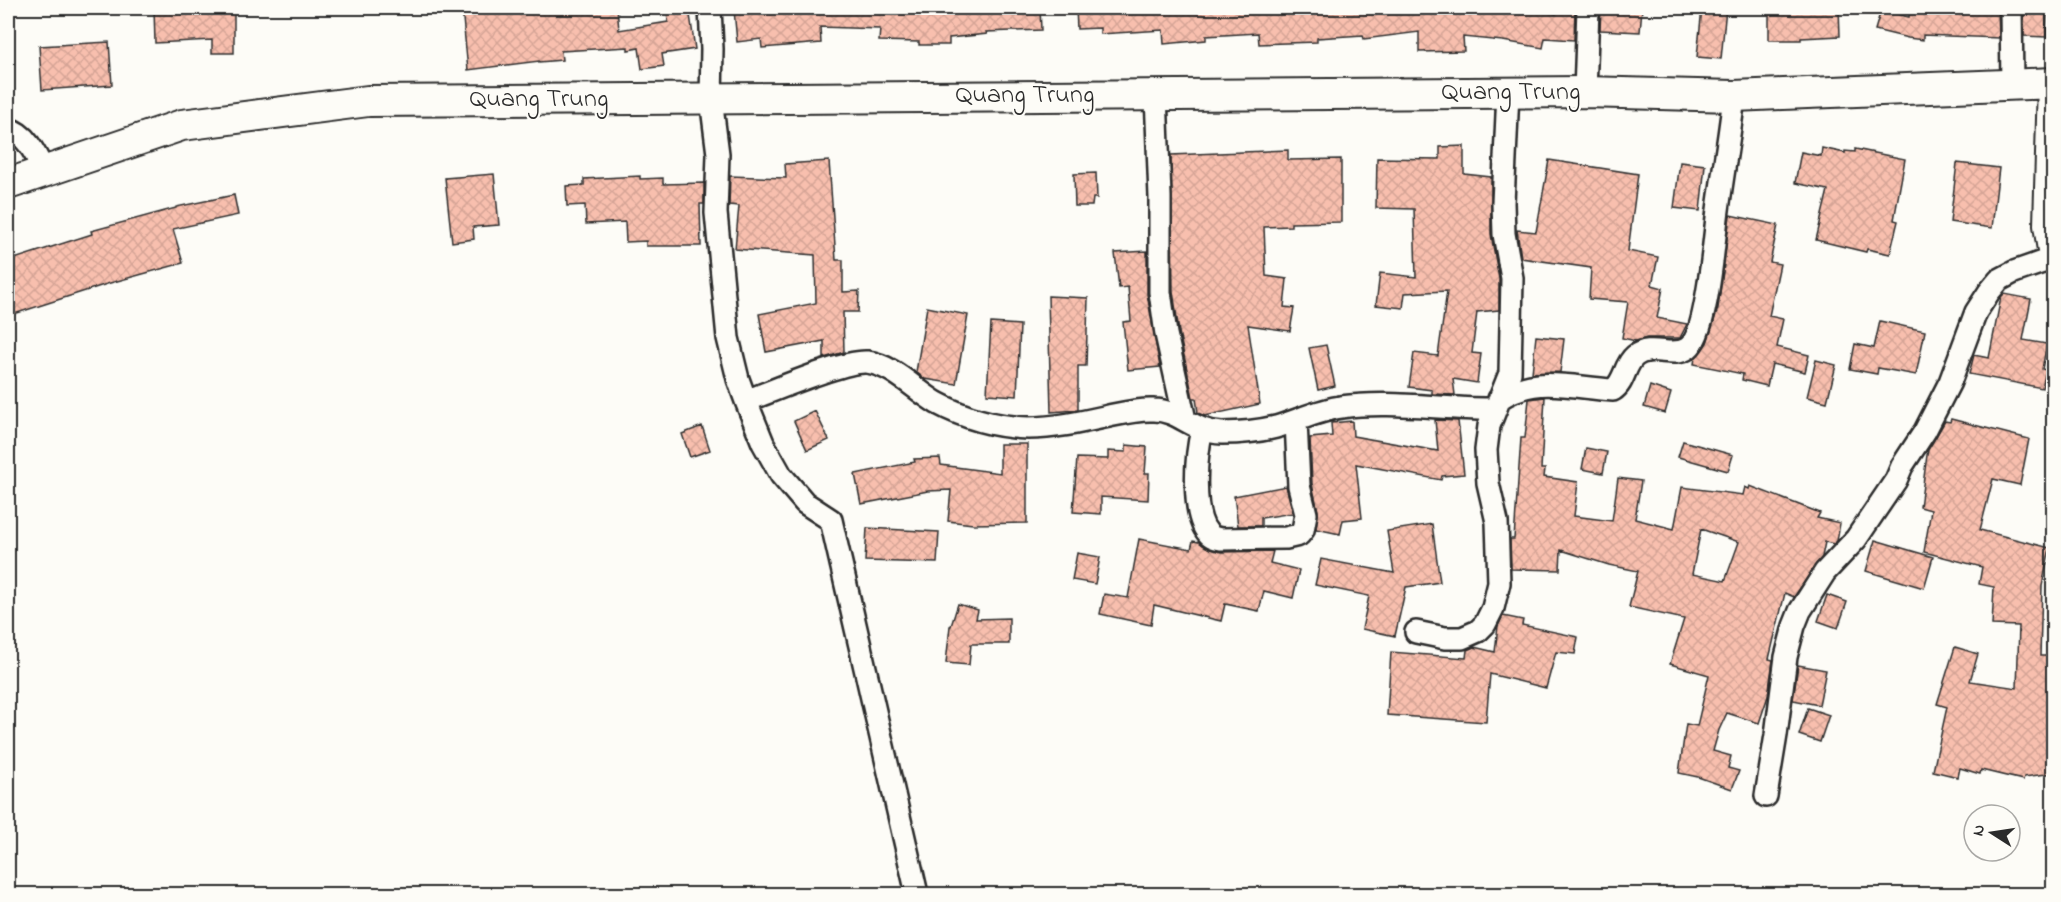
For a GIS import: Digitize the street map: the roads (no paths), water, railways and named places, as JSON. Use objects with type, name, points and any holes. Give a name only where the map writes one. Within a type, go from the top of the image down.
[{"type":"main road","name":"Quang Trung","points":[[8,184],[182,125],[368,101],[1508,92],[1734,96],[2053,83]]},
{"type":"main road","points":[[2053,83],[2049,225],[2054,257]]},
{"type":"street","points":[[710,8],[711,99],[718,154],[716,213],[730,348],[746,401],[763,443],[781,476],[805,503],[831,520],[917,894]]},
{"type":"street","points":[[1585,92],[1588,8]]},
{"type":"street","points":[[2011,8],[2012,84]]},
{"type":"street","points":[[1416,633],[1445,638],[1462,638],[1478,631],[1485,624],[1493,608],[1499,584],[1497,522],[1486,466],[1486,450],[1489,426],[1510,373],[1512,278],[1504,234],[1503,203],[1508,92]]},
{"type":"street","points":[[1156,95],[1160,197],[1160,292],[1166,334],[1194,425],[1200,515],[1210,536],[1221,539],[1286,538],[1299,535],[1303,530],[1306,514],[1299,486],[1296,421]]},
{"type":"street","points":[[746,401],[848,365],[867,363],[884,368],[937,403],[966,416],[996,424],[1027,428],[1056,426],[1155,410],[1194,425],[1224,433],[1258,431],[1338,408],[1365,405],[1497,404],[1509,392],[1529,385],[1565,385],[1613,390],[1618,387],[1633,358],[1640,352],[1678,351],[1687,348],[1695,340],[1708,290],[1734,96]]},
{"type":"street","points":[[8,129],[32,147],[44,171]]},
{"type":"street","points":[[1766,796],[1786,657],[1800,611],[1825,572],[1856,539],[1896,480],[1950,382],[1976,312],[1989,292],[2000,280],[2014,272],[2054,257]]}]
